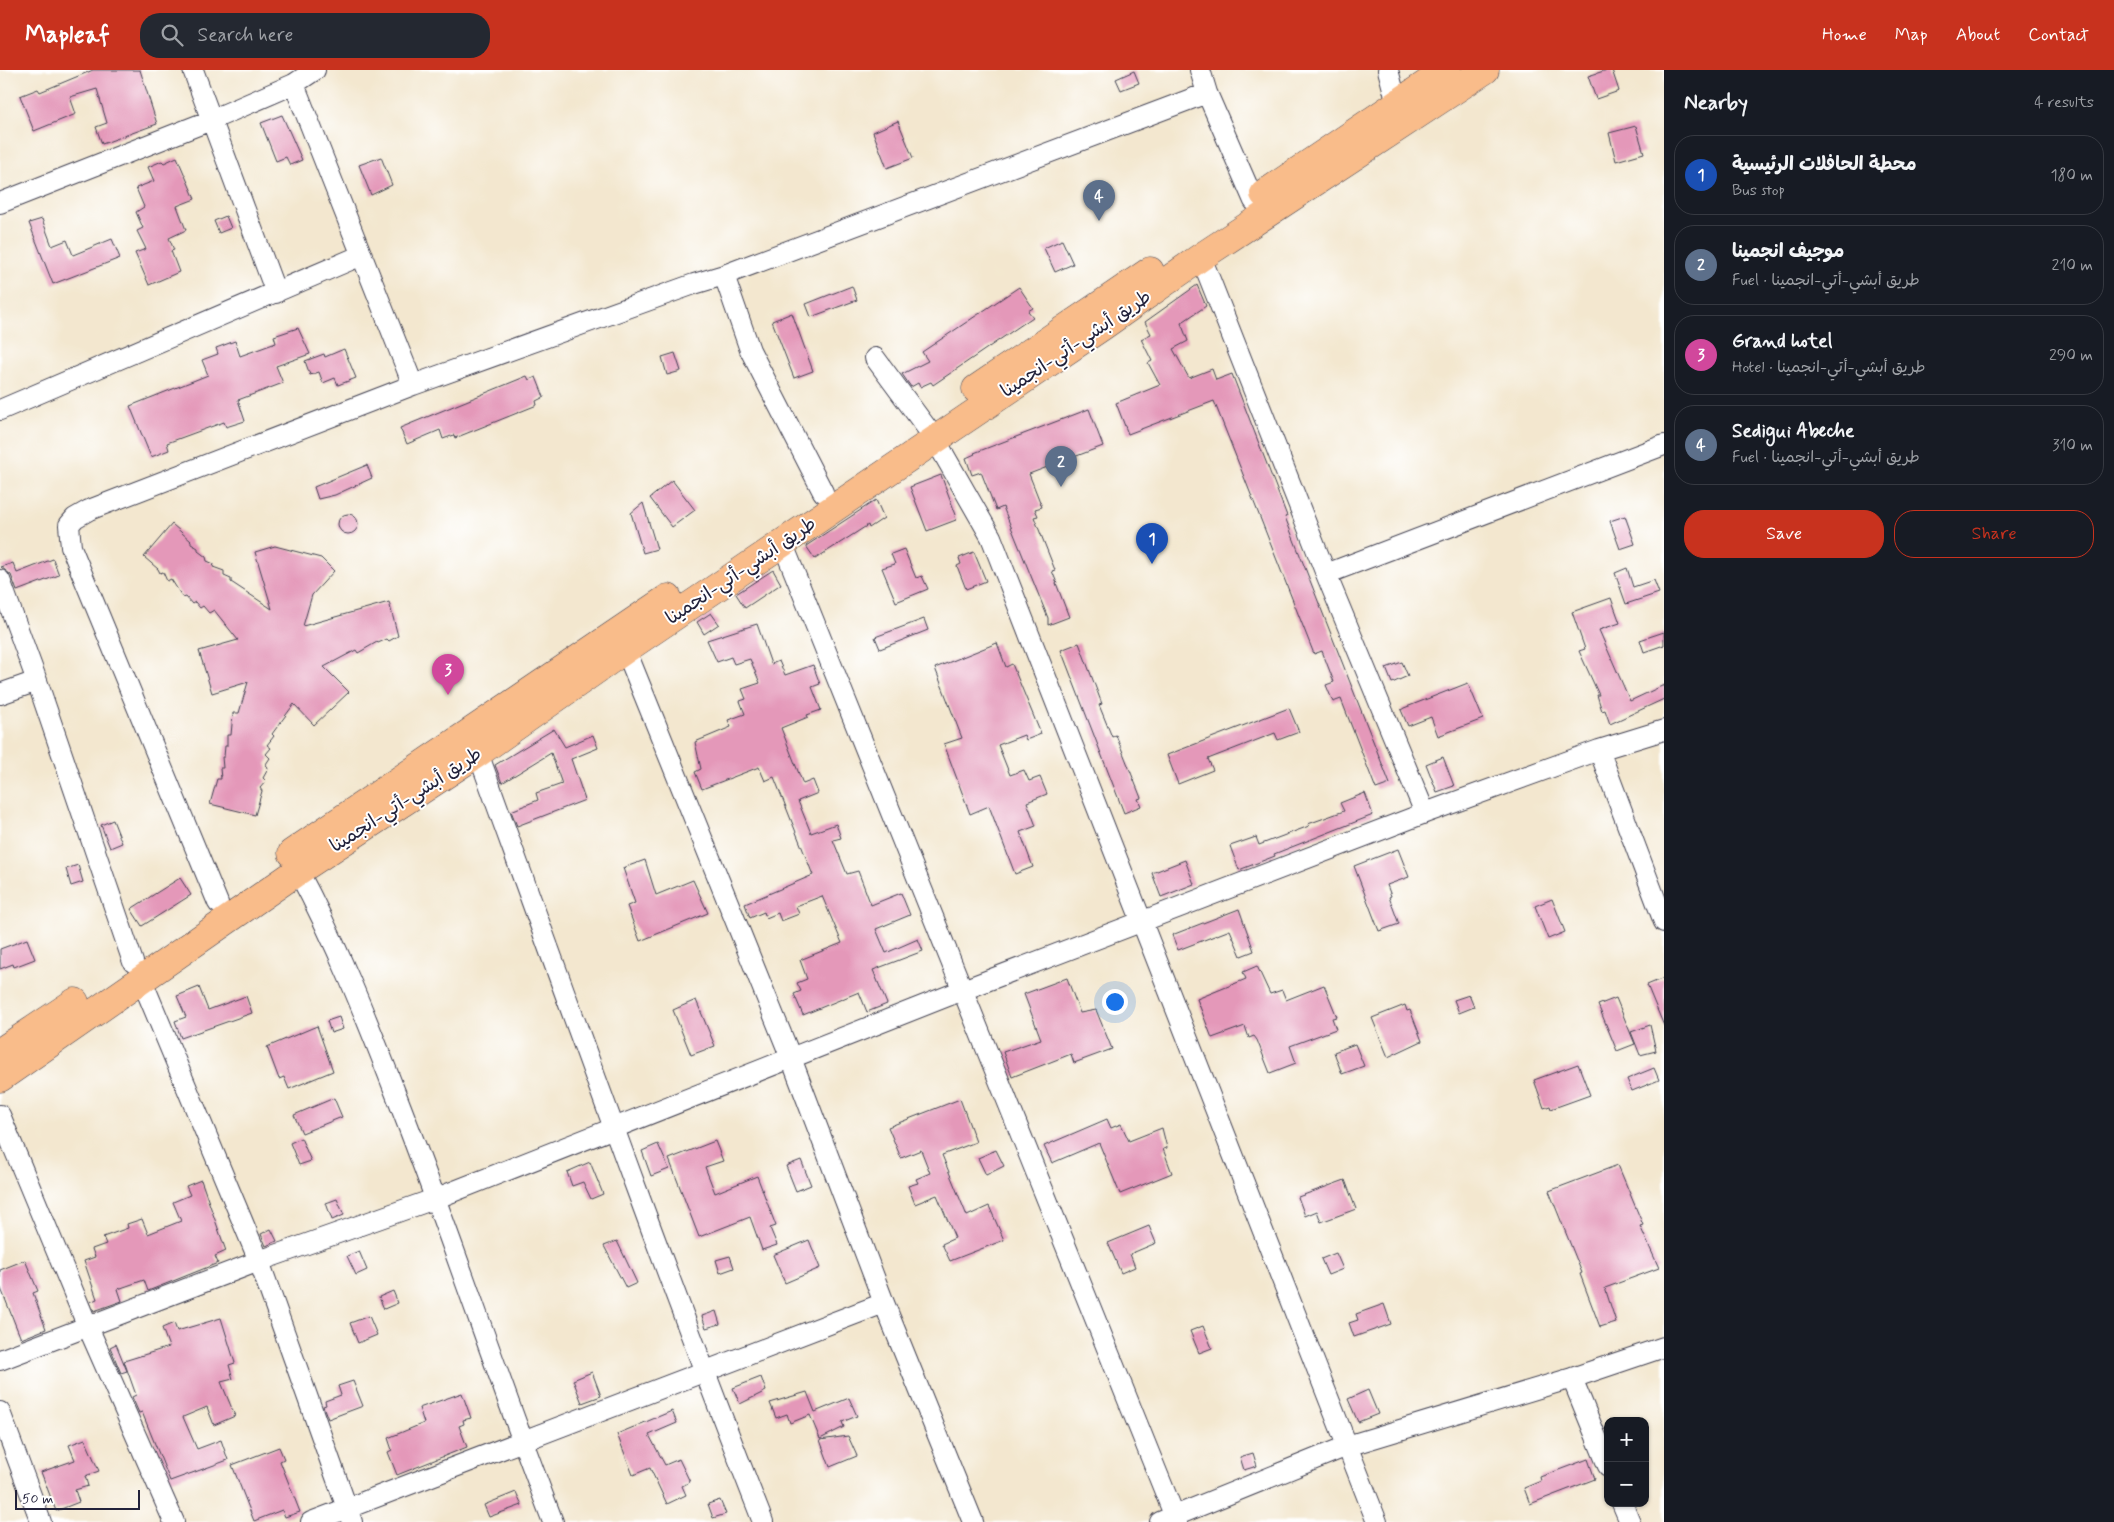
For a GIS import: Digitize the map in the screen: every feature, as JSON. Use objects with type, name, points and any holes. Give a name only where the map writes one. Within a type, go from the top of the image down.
[{"type":"highway","points":[[0,1052],[137,970],[218,904],[622,640],[823,492],[930,432],[1083,327],[1254,202],[1402,113],[1447,70]]},
{"type":"highway","name":"طريق أبشي-أتي-انجمينا","points":[[1083,327],[1201,257],[1402,113],[1485,70]]},
{"type":"highway","name":"طريق أبشي-أتي-انجمينا","points":[[0,1078],[137,970],[298,871],[478,753],[622,640],[782,542],[930,432]]},
{"type":"street","points":[[193,70],[276,293]]},
{"type":"street","points":[[0,203],[211,120],[294,84],[315,70]]},
{"type":"street","points":[[1200,70],[1207,93],[1254,202]]},
{"type":"street","points":[[1388,70],[1402,113]]},
{"type":"street","points":[[294,84],[413,385]]},
{"type":"street","points":[[218,904],[72,547],[69,525],[75,518],[89,510],[413,385],[694,284],[724,275],[1207,93]]},
{"type":"street","points":[[0,410],[362,255]]},
{"type":"street","points":[[1201,257],[1326,574],[1425,812]]},
{"type":"street","points":[[724,275],[750,350],[823,492]]},
{"type":"street","points":[[875,358],[930,432],[991,537],[1376,1522]]},
{"type":"street","points":[[1326,574],[1664,445]]},
{"type":"street","points":[[782,542],[963,990],[1171,1520],[1347,1446],[1572,1378],[1664,1347]]},
{"type":"street","points":[[0,580],[137,970],[259,1261],[350,1515]]},
{"type":"street","points":[[622,640],[791,1058],[884,1303],[973,1522]]},
{"type":"street","points":[[0,694],[37,681]]},
{"type":"street","points":[[0,1360],[259,1261],[437,1198],[963,990],[1425,812],[1599,750],[1664,730]]},
{"type":"street","points":[[1599,750],[1664,922]]},
{"type":"street","points":[[478,753],[613,1128],[704,1372],[763,1522]]},
{"type":"street","points":[[298,871],[324,918],[364,1013],[437,1198],[522,1440],[553,1522]]},
{"type":"street","points":[[0,1115],[88,1327],[174,1522]]},
{"type":"street","points":[[311,1522],[350,1515],[522,1440],[884,1303]]},
{"type":"street","points":[[1572,1378],[1606,1462]]},
{"type":"street","points":[[0,1412],[41,1522]]},
{"type":"street","points":[[1624,1507],[1630,1522]]},
{"type":"building","points":[[93,70],[140,70],[157,124],[102,144],[96,127],[107,123],[97,89],[70,97],[76,114],[34,131],[20,96],[38,89],[40,92]]},
{"type":"building","points":[[1612,70],[1619,91],[1596,99],[1588,76]]},
{"type":"building","points":[[1134,71],[1139,83],[1121,90],[1116,79]]},
{"type":"building","points":[[282,115],[302,160],[290,165],[286,157],[276,161],[261,123]]},
{"type":"building","points":[[898,121],[913,158],[887,168],[873,132]]},
{"type":"building","points":[[1636,126],[1644,153],[1616,161],[1609,133]]},
{"type":"building","points":[[177,157],[195,199],[177,206],[186,230],[169,238],[174,250],[171,251],[179,272],[149,285],[135,253],[146,249],[137,231],[143,228],[136,212],[144,207],[136,188],[154,181],[148,167]]},
{"type":"building","points":[[381,157],[392,185],[371,195],[359,165]]},
{"type":"building","points":[[226,216],[231,228],[219,233],[214,221]]},
{"type":"building","points":[[42,219],[52,246],[67,240],[73,255],[112,239],[120,258],[53,284],[29,223]]},
{"type":"building","points":[[1062,240],[1073,264],[1055,272],[1044,248]]},
{"type":"building","points":[[1197,285],[1206,306],[1181,323],[1188,341],[1173,349],[1189,378],[1212,369],[1216,380],[1232,374],[1287,516],[1285,517],[1390,784],[1376,789],[1341,699],[1333,702],[1326,685],[1334,682],[1322,651],[1314,654],[1214,401],[1128,434],[1116,403],[1160,385],[1148,363],[1152,361],[1141,339],[1151,334],[1145,322]]},
{"type":"building","points":[[852,286],[857,300],[811,317],[806,304]]},
{"type":"building","points":[[1019,287],[1033,308],[1028,311],[1033,317],[933,385],[931,382],[920,387],[918,383],[911,387],[902,374],[928,361],[922,352]]},
{"type":"building","points":[[792,313],[813,371],[794,378],[772,321]]},
{"type":"building","points":[[298,328],[310,354],[276,366],[283,383],[238,400],[245,421],[226,427],[224,422],[167,443],[169,450],[151,457],[130,406],[208,375],[202,360],[218,354],[216,348],[235,341],[240,356],[276,343],[274,336]]},
{"type":"building","points":[[344,349],[356,378],[338,385],[335,378],[323,383],[319,372],[310,375],[305,361],[324,354],[325,357]]},
{"type":"building","points":[[675,353],[681,371],[667,375],[662,357]]},
{"type":"building","points":[[527,376],[529,380],[536,377],[544,397],[536,401],[537,405],[455,438],[454,435],[443,439],[440,430],[407,444],[400,428]]},
{"type":"building","points":[[1089,409],[1103,446],[1029,474],[1042,507],[1035,509],[1038,516],[1034,517],[1055,570],[1052,571],[1069,617],[1048,625],[1048,618],[1003,507],[996,510],[981,472],[972,475],[966,458],[974,453]]},
{"type":"building","points":[[367,465],[372,478],[335,495],[318,499],[314,487]]},
{"type":"building","points":[[941,475],[956,515],[956,520],[927,531],[910,487]]},
{"type":"building","points":[[672,480],[695,510],[672,527],[650,498]]},
{"type":"building","points":[[876,500],[884,518],[869,528],[868,525],[815,559],[806,546]]},
{"type":"building","points":[[643,503],[657,549],[643,553],[631,513]]},
{"type":"building","points":[[348,514],[355,517],[358,524],[355,531],[348,534],[341,531],[338,524],[341,517]]},
{"type":"building","points":[[1625,516],[1635,544],[1620,549],[1610,521]]},
{"type":"building","points":[[172,524],[191,541],[191,544],[198,548],[198,551],[206,557],[207,561],[214,564],[213,567],[224,571],[224,576],[231,579],[231,582],[272,609],[255,552],[275,546],[321,558],[334,571],[312,595],[303,626],[389,602],[398,636],[389,641],[387,639],[377,642],[358,653],[356,650],[324,667],[349,692],[314,725],[294,704],[272,734],[274,736],[267,745],[271,748],[266,754],[270,758],[266,764],[268,769],[263,778],[266,781],[260,788],[262,791],[255,815],[210,804],[217,779],[221,779],[222,757],[224,757],[225,746],[227,746],[227,735],[231,735],[233,713],[239,713],[248,682],[212,693],[199,651],[238,640],[214,610],[209,613],[203,606],[200,608],[195,602],[192,604],[186,597],[183,598],[171,579],[167,581],[163,572],[160,573],[144,557]]},
{"type":"building","points":[[904,549],[916,578],[922,576],[928,589],[896,602],[882,568],[895,564],[891,554]]},
{"type":"building","points":[[974,552],[986,581],[966,589],[957,566],[961,564],[959,558]]},
{"type":"building","points":[[53,559],[59,575],[17,591],[11,575],[1,567],[13,563],[17,573]]},
{"type":"building","points":[[1627,568],[1633,587],[1654,580],[1659,593],[1626,604],[1615,573]]},
{"type":"building","points":[[773,570],[781,584],[745,608],[736,594]]},
{"type":"building","points":[[1611,598],[1620,623],[1599,630],[1630,701],[1664,685],[1664,699],[1610,724],[1605,710],[1602,711],[1597,695],[1599,695],[1579,651],[1585,649],[1572,612]]},
{"type":"building","points":[[711,613],[719,624],[704,634],[697,622]]},
{"type":"building","points":[[924,619],[928,630],[880,649],[875,637]]},
{"type":"building","points":[[757,624],[771,664],[779,661],[785,675],[813,665],[820,684],[812,687],[821,710],[781,728],[803,784],[813,780],[818,793],[798,801],[811,833],[836,824],[841,838],[833,840],[847,874],[858,871],[871,905],[901,893],[910,915],[876,929],[886,953],[918,939],[923,951],[873,970],[887,1004],[867,1012],[859,992],[803,1015],[794,994],[801,991],[797,983],[807,979],[800,960],[842,943],[822,896],[796,906],[799,914],[781,921],[778,913],[766,918],[764,912],[750,918],[745,904],[813,875],[774,777],[765,781],[759,767],[702,789],[695,772],[701,769],[695,742],[731,727],[728,720],[745,714],[740,701],[746,699],[742,689],[760,683],[750,659],[734,664],[731,657],[717,662],[707,640]]},
{"type":"building","points":[[1664,632],[1664,645],[1644,652],[1640,640]]},
{"type":"building","points":[[997,643],[1006,667],[1012,664],[1041,734],[1026,740],[1024,735],[998,745],[1010,775],[1024,770],[1029,781],[1040,777],[1047,794],[1027,802],[1036,826],[1020,832],[1033,867],[1015,874],[989,806],[970,814],[944,744],[962,738],[935,668]]},
{"type":"building","points":[[1079,643],[1102,704],[1099,705],[1112,737],[1116,735],[1141,798],[1138,799],[1141,806],[1124,813],[1061,650]]},
{"type":"building","points":[[1402,662],[1408,676],[1392,683],[1386,668]]},
{"type":"building","points":[[1468,683],[1483,719],[1438,736],[1431,717],[1408,726],[1401,710]]},
{"type":"building","points":[[1289,708],[1299,732],[1278,740],[1275,733],[1208,759],[1213,770],[1178,784],[1167,755]]},
{"type":"building","points":[[554,729],[565,747],[593,735],[598,748],[571,759],[585,800],[517,826],[511,811],[538,800],[536,793],[562,784],[551,753],[502,783],[495,765]]},
{"type":"building","points":[[1443,757],[1454,786],[1437,792],[1426,764]]},
{"type":"building","points":[[1365,793],[1373,815],[1274,854],[1275,856],[1239,870],[1230,846],[1256,837],[1259,845],[1309,826],[1308,824],[1344,811],[1340,803]]},
{"type":"building","points":[[113,820],[122,843],[110,848],[101,825]]},
{"type":"building","points":[[1398,849],[1409,877],[1387,885],[1391,896],[1389,897],[1399,924],[1379,931],[1354,866]]},
{"type":"building","points":[[645,860],[656,895],[693,880],[708,913],[640,941],[627,906],[635,903],[623,868]]},
{"type":"building","points":[[1185,860],[1194,884],[1161,897],[1152,873]]},
{"type":"building","points":[[78,865],[83,882],[71,886],[66,869]]},
{"type":"building","points":[[180,878],[191,895],[142,926],[131,909]]},
{"type":"building","points":[[1552,899],[1565,932],[1548,939],[1535,906]]},
{"type":"building","points":[[1239,909],[1254,951],[1241,956],[1230,930],[1178,950],[1172,935]]},
{"type":"building","points":[[27,939],[35,959],[14,967],[13,964],[0,969],[0,949]]},
{"type":"building","points":[[1257,966],[1270,994],[1282,990],[1286,1000],[1324,985],[1337,1017],[1332,1018],[1336,1029],[1290,1046],[1296,1063],[1270,1073],[1257,1040],[1254,1036],[1249,1038],[1245,1026],[1212,1038],[1197,999],[1246,979],[1243,972]]},
{"type":"building","points":[[1067,978],[1080,1013],[1096,1010],[1112,1049],[1074,1063],[1071,1054],[1012,1077],[1003,1052],[1041,1039],[1024,994]]},
{"type":"building","points":[[1664,978],[1664,1026],[1647,985]]},
{"type":"building","points":[[199,987],[208,1010],[246,996],[252,1013],[181,1038],[175,1021],[186,1017],[177,996]]},
{"type":"building","points":[[1469,995],[1474,1007],[1459,1013],[1454,1000]]},
{"type":"building","points":[[1616,998],[1635,1044],[1617,1051],[1598,1005]]},
{"type":"building","points":[[696,1000],[715,1046],[691,1055],[673,1010]]},
{"type":"building","points":[[1405,1005],[1407,1011],[1410,1010],[1422,1041],[1388,1057],[1372,1018]]},
{"type":"building","points":[[339,1017],[343,1029],[331,1033],[327,1021]]},
{"type":"building","points":[[1650,1025],[1656,1051],[1640,1055],[1631,1032]]},
{"type":"building","points":[[317,1026],[333,1071],[289,1089],[284,1077],[279,1079],[267,1047]]},
{"type":"building","points":[[1355,1044],[1364,1066],[1342,1074],[1334,1052]]},
{"type":"building","points":[[1578,1064],[1590,1095],[1551,1109],[1550,1106],[1544,1108],[1534,1080]]},
{"type":"building","points":[[1654,1068],[1659,1080],[1632,1091],[1627,1079]]},
{"type":"building","points":[[334,1098],[342,1117],[302,1133],[294,1115]]},
{"type":"building","points":[[960,1099],[976,1142],[942,1155],[967,1216],[989,1206],[1004,1240],[950,1261],[942,1244],[955,1238],[937,1195],[915,1204],[908,1186],[918,1183],[916,1179],[930,1173],[921,1150],[901,1158],[888,1127]]},
{"type":"building","points":[[1107,1119],[1111,1128],[1121,1124],[1129,1141],[1162,1128],[1167,1148],[1163,1149],[1172,1173],[1120,1194],[1099,1143],[1052,1163],[1044,1146]]},
{"type":"building","points":[[301,1138],[311,1161],[299,1165],[290,1143]]},
{"type":"building","points":[[715,1141],[723,1161],[705,1167],[715,1193],[757,1176],[776,1226],[770,1228],[777,1245],[762,1250],[750,1217],[699,1237],[669,1159]]},
{"type":"building","points":[[658,1144],[669,1169],[651,1176],[642,1151]]},
{"type":"building","points":[[996,1150],[1004,1166],[986,1175],[978,1158]]},
{"type":"building","points":[[801,1160],[811,1185],[796,1191],[786,1166]]},
{"type":"building","points":[[590,1162],[603,1194],[591,1199],[583,1182],[572,1186],[567,1172]]},
{"type":"building","points":[[1618,1165],[1643,1225],[1640,1226],[1659,1268],[1605,1288],[1616,1322],[1600,1327],[1580,1274],[1582,1273],[1549,1191]]},
{"type":"building","points":[[201,1180],[226,1251],[215,1256],[218,1263],[148,1291],[144,1280],[118,1289],[122,1301],[94,1311],[90,1302],[97,1299],[84,1261],[95,1257],[92,1249],[106,1244],[103,1237],[128,1228],[127,1224],[142,1219],[148,1234],[181,1221],[173,1202],[190,1195],[186,1186]]},
{"type":"building","points":[[1345,1180],[1356,1209],[1321,1222],[1317,1211],[1305,1216],[1298,1197]]},
{"type":"building","points":[[337,1199],[344,1215],[332,1220],[326,1203]]},
{"type":"building","points":[[1149,1226],[1156,1243],[1130,1254],[1135,1267],[1121,1273],[1108,1243]]},
{"type":"building","points":[[271,1229],[277,1241],[266,1246],[261,1234]]},
{"type":"building","points":[[809,1240],[820,1268],[785,1283],[773,1255]]},
{"type":"building","points":[[617,1241],[637,1283],[626,1288],[604,1246]]},
{"type":"building","points":[[359,1251],[367,1270],[356,1275],[347,1256]]},
{"type":"building","points":[[1336,1253],[1343,1269],[1328,1275],[1321,1259]]},
{"type":"building","points":[[730,1256],[734,1268],[720,1273],[716,1260]]},
{"type":"building","points":[[25,1260],[38,1291],[33,1293],[46,1329],[21,1339],[0,1286],[0,1270]]},
{"type":"building","points":[[393,1291],[398,1303],[384,1309],[379,1297]]},
{"type":"building","points":[[1384,1304],[1391,1324],[1354,1337],[1349,1323],[1358,1320],[1356,1314]]},
{"type":"building","points":[[716,1311],[720,1324],[706,1328],[702,1316]]},
{"type":"building","points":[[369,1316],[377,1335],[358,1343],[350,1323]]},
{"type":"building","points":[[221,1318],[235,1363],[229,1365],[233,1379],[221,1382],[235,1416],[214,1425],[207,1407],[183,1417],[197,1449],[221,1440],[228,1460],[170,1481],[142,1412],[139,1413],[132,1397],[136,1395],[124,1361],[169,1347],[162,1328],[174,1323],[177,1331]]},
{"type":"building","points":[[1203,1326],[1212,1348],[1199,1353],[1190,1331]]},
{"type":"building","points":[[116,1344],[127,1371],[121,1373],[110,1347]]},
{"type":"building","points":[[592,1372],[601,1396],[582,1403],[573,1380]]},
{"type":"building","points":[[761,1377],[766,1391],[740,1404],[733,1388]]},
{"type":"building","points":[[353,1381],[363,1406],[328,1419],[323,1406],[326,1405],[325,1401],[341,1395],[338,1386]]},
{"type":"building","points":[[1368,1390],[1378,1414],[1358,1422],[1348,1399]]},
{"type":"building","points":[[807,1392],[815,1412],[849,1398],[857,1416],[842,1422],[844,1427],[820,1439],[810,1415],[790,1423],[787,1414],[776,1418],[770,1403]]},
{"type":"building","points":[[462,1393],[471,1418],[463,1420],[464,1424],[459,1426],[467,1447],[397,1475],[388,1452],[392,1450],[388,1438],[424,1423],[419,1408]]},
{"type":"building","points":[[672,1411],[677,1423],[649,1435],[665,1465],[679,1459],[690,1482],[682,1486],[686,1495],[667,1504],[650,1468],[633,1475],[617,1434]]},
{"type":"building","points":[[848,1436],[857,1456],[830,1467],[820,1440]]},
{"type":"building","points":[[85,1439],[99,1471],[85,1476],[88,1486],[75,1490],[79,1502],[56,1511],[41,1472],[75,1460],[69,1445]]},
{"type":"building","points":[[279,1447],[284,1459],[280,1461],[300,1512],[285,1517],[282,1510],[254,1521],[232,1465]]},
{"type":"building","points":[[1253,1453],[1257,1466],[1244,1470],[1240,1457]]},
{"type":"building","points":[[1588,1459],[1595,1479],[1530,1504],[1524,1488],[1541,1481],[1540,1477]]},
{"type":"building","points":[[516,1492],[522,1505],[489,1517],[484,1505]]},
{"type":"building","points":[[720,1500],[726,1514],[713,1518],[708,1504]]},
{"type":"place","name":"Sedigui Abeche","points":[[1099,221]]},
{"type":"place","name":"موجيف انجمينا","points":[[1061,487]]},
{"type":"place","name":"محطة الحافلات الرئيسية","points":[[1152,564]]},
{"type":"place","name":"Grand hotel","points":[[448,695]]}]
